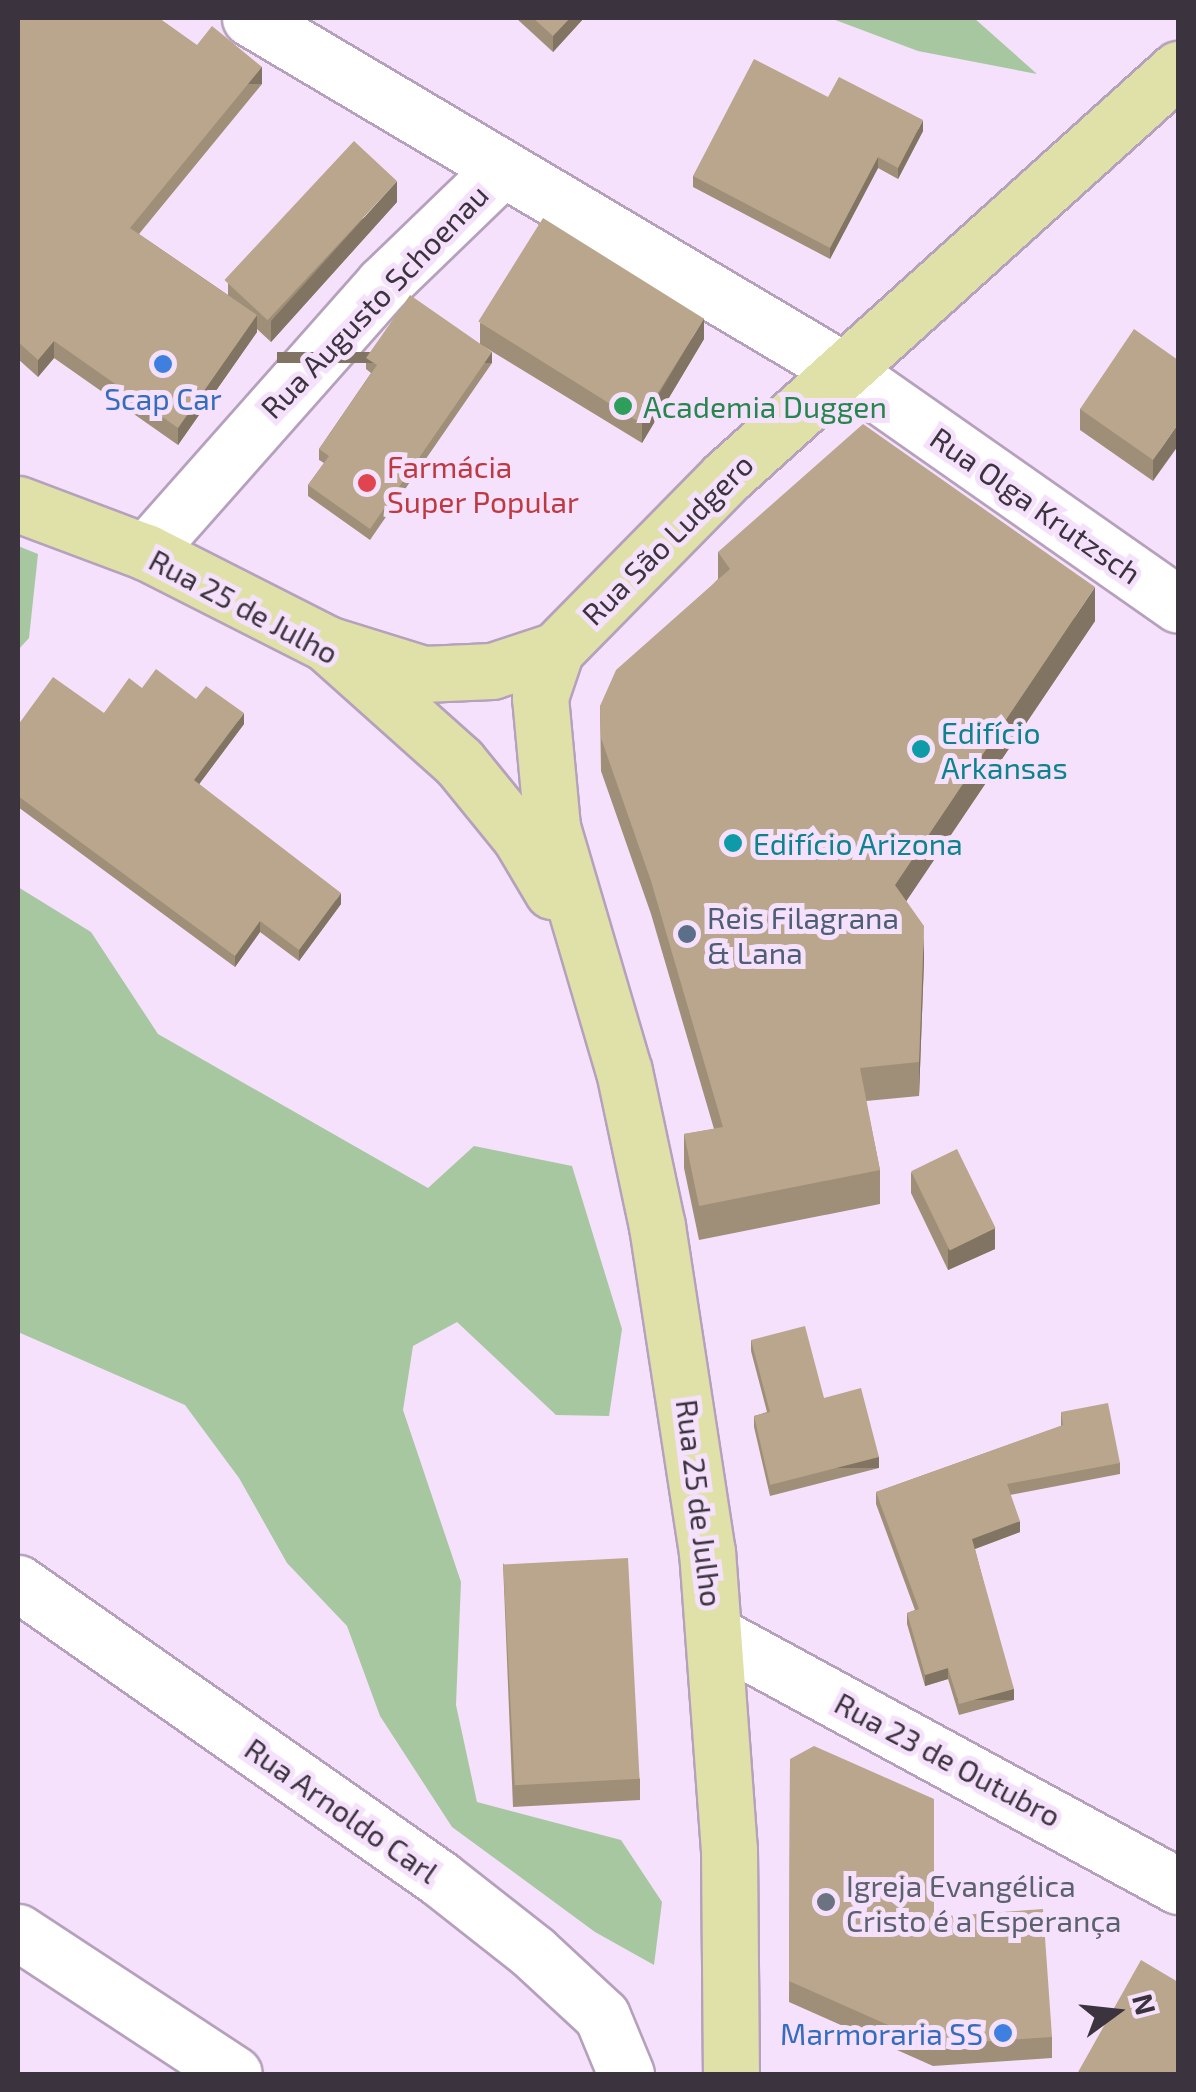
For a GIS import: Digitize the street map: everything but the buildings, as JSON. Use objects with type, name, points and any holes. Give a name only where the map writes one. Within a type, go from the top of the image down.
[{"type":"main road","name":"Rua São Ludgero","points":[[326,644],[424,674],[492,671],[556,650],[726,477],[1178,69]]},
{"type":"main road","name":"Rua 25 de Julho","points":[[18,504],[146,552],[326,644],[459,762],[520,837],[584,944]]},
{"type":"main road","name":"Rua 25 de Julho","points":[[556,650],[540,698],[552,827],[624,1071],[658,1226],[716,1635],[729,1849],[731,2074]]},
{"type":"street","points":[[250,18],[502,169]]},
{"type":"street","name":"Rua Augusto Schoenau","points":[[146,552],[383,284],[502,169],[844,370]]},
{"type":"street","name":"Rua Olga Krutzsch","points":[[844,370],[1178,605]]},
{"type":"street","name":"Rua Arnoldo Carl","points":[[18,1582],[439,1878],[533,1952],[602,2016],[626,2074]]},
{"type":"street","name":"Rua 23 de Outubro","points":[[716,1635],[1178,1886]]},
{"type":"street","points":[[18,1932],[234,2074]]},
{"type":"green space","points":[[830,18],[974,18],[1037,74],[918,51]]},
{"type":"green space","points":[[18,546],[38,554],[29,638],[18,650]]},
{"type":"green space","points":[[18,887],[91,932],[158,1034],[428,1188],[474,1146],[572,1166],[622,1329],[609,1416],[556,1415],[457,1322],[413,1346],[403,1410],[461,1582],[456,1705],[477,1802],[621,1840],[662,1902],[654,1965],[595,1932],[452,1827],[380,1716],[347,1626],[287,1563],[239,1478],[185,1405],[18,1332]]},
{"type":"place","name":"Scap Car","points":[[163,364]]},
{"type":"place","name":"Academia Duggen","points":[[623,406]]},
{"type":"place","name":"Farmácia Super Popular","points":[[367,483]]},
{"type":"place","name":"Edifício Arkansas","points":[[921,749]]},
{"type":"place","name":"Edifício Arizona","points":[[733,843]]},
{"type":"place","name":"Reis Filagrana & Lana","points":[[687,934]]},
{"type":"place","name":"Igreja Evangélica Cristo é a Esperança","points":[[826,1902]]},
{"type":"place","name":"Marmoraria SS","points":[[1003,2033]]}]
